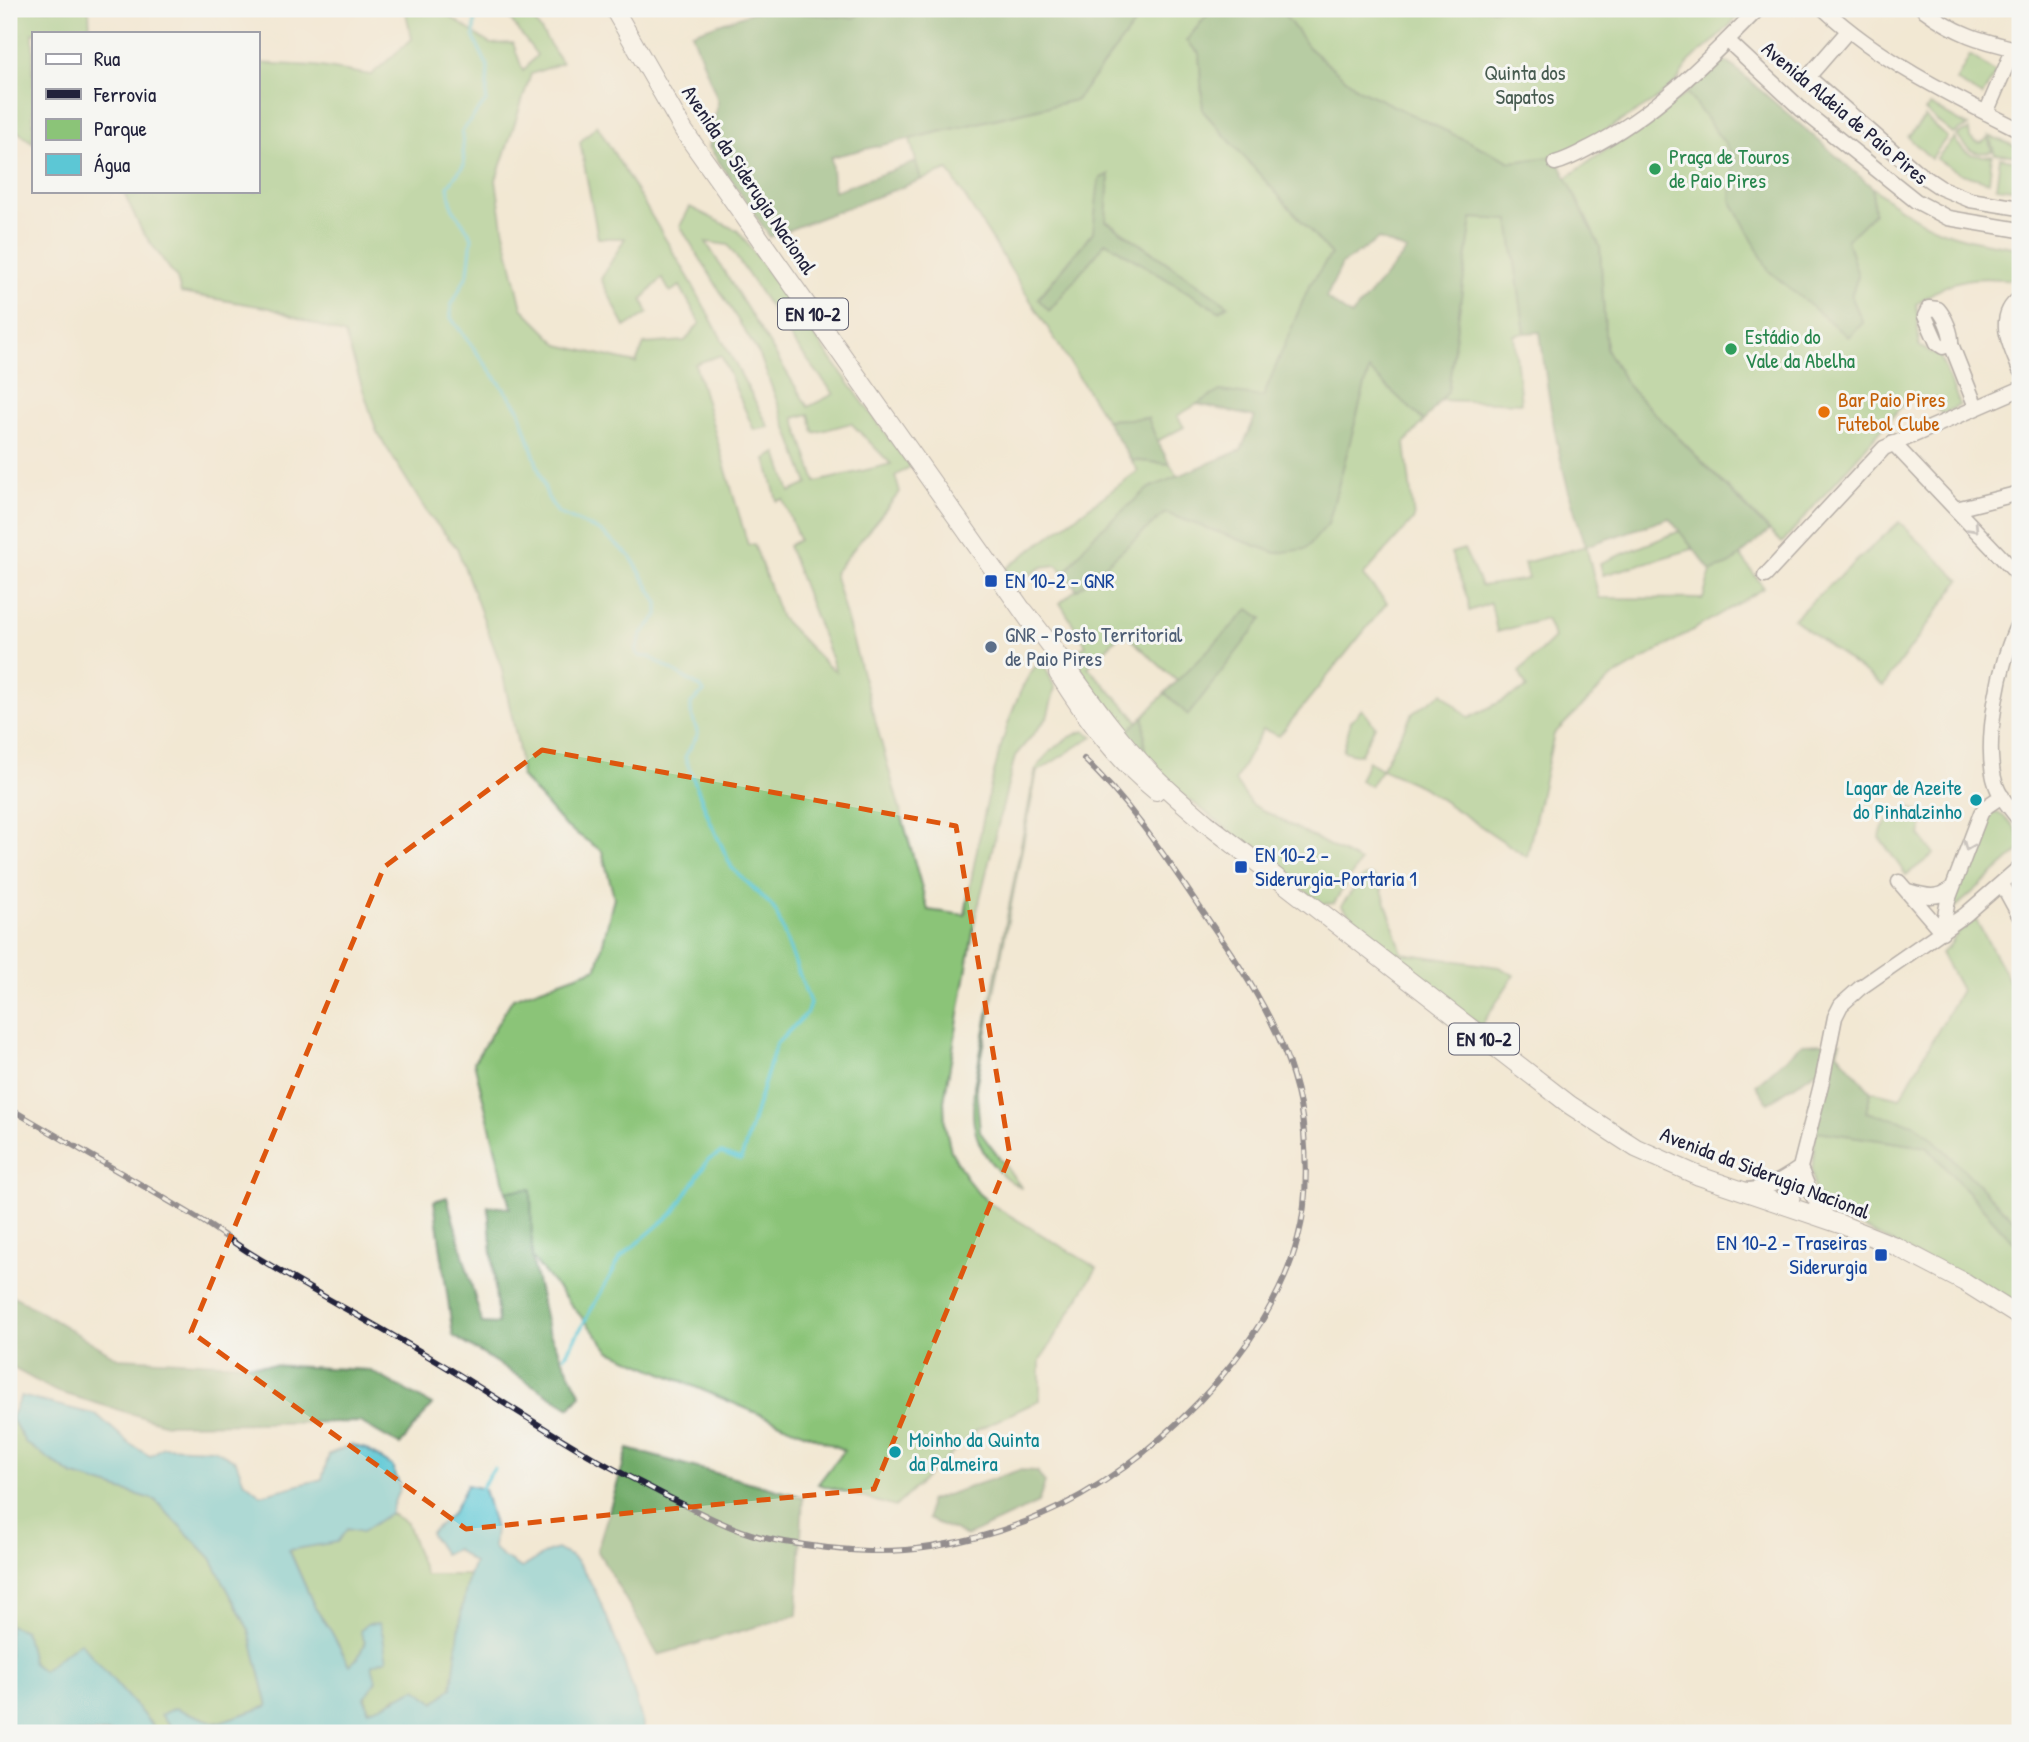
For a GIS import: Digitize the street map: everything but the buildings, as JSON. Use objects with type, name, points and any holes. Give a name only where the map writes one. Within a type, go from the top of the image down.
[{"type":"main road","name":"Avenida da Siderugia Nacional","points":[[614,9],[684,131],[1024,611],[1150,772],[1206,823],[1570,1105],[1636,1148],[1699,1176],[1895,1246],[1966,1283],[2020,1317]]},
{"type":"street","points":[[1555,163],[1605,140],[1644,115],[1686,80],[1758,9]]},
{"type":"street","points":[[1824,9],[1848,31],[1881,54],[2020,130]]},
{"type":"street","points":[[1923,9],[1970,38],[2017,49],[1986,113]]},
{"type":"street","points":[[1848,31],[1808,77],[1917,172],[1941,188],[1970,200],[2020,208]]},
{"type":"street","name":"Avenida Aldeia de Paio Pires","points":[[1727,40],[1801,109],[1916,201],[1948,218],[2020,230]]},
{"type":"street","points":[[2020,298],[2007,312],[2005,328],[2020,370]]},
{"type":"street","points":[[1951,344],[1976,407]]},
{"type":"street","points":[[1765,576],[1874,455],[1893,443],[2020,389]]},
{"type":"street","points":[[1893,443],[2020,578]]},
{"type":"street","points":[[1955,509],[2020,493]]},
{"type":"street","points":[[2020,621],[2010,644],[1993,712],[1995,783],[2020,821]]},
{"type":"street","points":[[1942,932],[1952,888],[1981,813],[2002,796]]},
{"type":"street","points":[[1790,1207],[1823,1077],[1835,1017],[1841,1005],[1860,988],[1965,915],[2020,867]]},
{"type":"street","points":[[2002,884],[2020,917]]},
{"type":"street","points":[[1942,932],[1903,886],[1928,897],[1946,893],[1952,888]]},
{"type":"street","points":[[1947,905],[1965,915]]},
{"type":"street","points":[[1740,1190],[1767,1188],[1800,1168]]},
{"type":"street","points":[[1800,1168],[1813,1196],[1830,1221]]},
{"type":"highlighted area","points":[[542,750],[956,826],[1010,1156],[874,1489],[466,1529],[191,1332],[384,867]]},
{"type":"green space","points":[[9,9],[89,9],[90,32],[32,32],[32,142],[9,125]]},
{"type":"green space","points":[[405,9],[439,9],[490,44],[513,43],[523,71],[537,55],[502,9],[527,9],[562,63],[531,74],[496,180],[503,227],[522,308],[559,345],[636,363],[644,344],[685,341],[700,323],[680,286],[670,292],[662,278],[642,299],[648,313],[625,327],[601,279],[625,238],[598,238],[580,142],[597,125],[690,280],[769,427],[754,430],[721,355],[695,364],[748,545],[754,544],[781,618],[836,671],[788,546],[799,540],[783,499],[777,501],[766,459],[777,453],[790,492],[808,484],[760,356],[680,226],[690,207],[738,231],[910,467],[895,476],[900,492],[834,573],[928,910],[965,915],[992,779],[1015,705],[1028,677],[1042,660],[1055,688],[1047,718],[1015,756],[976,915],[944,1101],[945,1125],[951,1151],[979,1194],[1097,1268],[1040,1361],[1040,1400],[977,1430],[895,1507],[818,1484],[844,1450],[610,1351],[532,1258],[531,1190],[506,1191],[474,1062],[513,998],[597,968],[614,897],[602,851],[564,825],[521,776],[518,745],[501,666],[457,548],[428,514],[377,432],[345,335],[270,308],[181,293],[177,279],[142,231],[123,192],[259,192],[259,63],[315,66],[371,75],[412,39]],"holes":[[[706,242],[728,245],[795,344],[834,394],[808,407]],[[809,414],[814,433],[851,423],[891,464],[816,482],[794,418]]]},
{"type":"green space","points":[[762,9],[853,18],[868,9],[1146,9],[1076,100],[831,157],[834,191],[916,162],[921,180],[770,237],[709,147],[718,101],[692,33]]},
{"type":"green space","points":[[764,9],[868,9],[853,18]]},
{"type":"green space","points":[[1146,9],[1212,9],[1186,41],[1199,53],[1203,111],[1331,254],[1309,287],[1263,398],[1220,391],[1177,416],[1184,427],[1157,441],[1148,418],[1106,420],[948,170],[921,180],[910,139],[1076,100]],"holes":[[[1109,175],[1106,220],[1228,305],[1219,311],[1105,242],[1049,311],[1038,298],[1093,232]]]},
{"type":"green space","points":[[1212,9],[1280,9],[1311,50],[1358,89],[1511,162],[1556,156],[1600,247],[1606,349],[1628,386],[1769,531],[1729,565],[1711,571],[1669,518],[1586,546],[1569,493],[1557,440],[1540,332],[1525,333],[1509,220],[1472,218],[1448,391],[1424,421],[1369,370],[1328,524],[1306,549],[1276,553],[1165,513],[1077,590],[1065,573],[1091,538],[1149,488],[1241,450],[1255,417],[1197,404],[1220,391],[1263,397],[1309,286],[1331,254],[1203,111],[1199,53],[1186,41]],"holes":[[[1379,239],[1407,251],[1351,316],[1326,298],[1342,264]]]},
{"type":"green space","name":"Quinta dos Sapatos","points":[[1280,9],[1746,9],[1690,61],[1677,81],[1654,101],[1576,148],[1551,158],[1511,162],[1358,89],[1311,50]]},
{"type":"green space","points":[[1970,55],[1996,73],[1982,96],[1956,81]]},
{"type":"green space","points":[[1713,61],[1728,62],[1872,187],[1874,213],[1847,240],[1858,276],[1851,296],[1863,323],[1848,337],[1769,271],[1731,200],[1734,156],[1687,93]]},
{"type":"green space","points":[[1687,93],[1734,156],[1731,200],[1863,323],[1851,296],[1858,276],[1847,240],[1874,213],[1872,187],[1924,223],[1976,241],[2020,248],[2020,280],[1966,280],[1942,288],[1917,304],[1919,346],[1940,357],[1960,405],[1943,414],[1913,393],[1782,543],[1628,386],[1606,349],[1600,247],[1566,178]]},
{"type":"green space","points":[[1930,105],[1968,126],[1953,134],[1925,111]]},
{"type":"green space","points":[[1925,117],[1947,137],[1931,159],[1908,137]]},
{"type":"green space","points":[[1969,130],[1970,138],[1975,142],[1981,143],[1988,138],[1992,151],[1980,153],[1967,148],[1957,135]]},
{"type":"green space","points":[[1989,136],[2020,148],[2020,156],[1995,154]]},
{"type":"green space","points":[[1954,138],[1961,148],[1970,154],[1992,155],[1989,182],[1962,174],[1936,159]]},
{"type":"green space","points":[[2000,158],[2020,161],[2020,190],[1996,187]]},
{"type":"green space","points":[[1109,174],[1106,221],[1228,305],[1219,311],[1106,242],[1049,311],[1038,299],[1093,232],[1099,179]]},
{"type":"green space","points":[[1472,218],[1509,220],[1525,333],[1514,335],[1521,403],[1440,400],[1448,391]]},
{"type":"green space","points":[[1369,370],[1424,421],[1405,443],[1414,519],[1363,576],[1387,603],[1279,736],[1263,729],[1235,781],[1251,804],[1360,862],[1334,903],[1322,904],[1162,778],[1145,758],[1144,716],[1165,693],[1189,714],[1262,618],[1249,610],[1177,681],[1123,632],[1088,667],[1139,722],[1125,734],[1069,658],[1086,645],[1060,603],[1165,513],[1276,553],[1328,524]]},
{"type":"green space","points":[[1148,418],[1170,464],[1131,460],[1106,420]]},
{"type":"green space","points":[[1131,460],[1170,464],[1178,476],[1149,488],[1091,538],[1065,573],[1057,565],[1042,567],[1014,585],[1005,569],[1138,471]]},
{"type":"green space","points":[[1899,522],[1960,580],[1883,686],[1793,619]]},
{"type":"green space","points":[[1680,531],[1693,549],[1603,575],[1600,563]]},
{"type":"green space","points":[[1586,546],[1599,598],[1703,599],[1711,571],[1729,565],[1740,555],[1764,588],[1610,679],[1554,734],[1527,857],[1422,787],[1382,769],[1370,786],[1360,780],[1368,761],[1381,769],[1413,713],[1442,693],[1469,718],[1527,688],[1519,672],[1554,638],[1546,619],[1497,632],[1491,603],[1469,611],[1468,600],[1451,553],[1464,549],[1481,586],[1528,579],[1524,563]]},
{"type":"green space","points":[[1249,609],[1262,619],[1188,715],[1165,693]]},
{"type":"green space","points":[[1362,709],[1375,726],[1360,755],[1343,751],[1351,721]]},
{"type":"green space","points":[[1144,716],[1145,758],[1125,734]]},
{"type":"green space","points":[[1084,731],[1093,736],[1037,772],[976,1086],[980,1132],[1022,1188],[997,1170],[980,1144],[973,1119],[974,1086],[1035,772],[1056,747]]},
{"type":"green space","points":[[1910,807],[1926,816],[1920,835],[1934,854],[1906,875],[1880,838],[1887,822]]},
{"type":"green space","points":[[1998,813],[2015,828],[2020,850],[1956,907],[1953,900],[1984,814]]},
{"type":"green space","points":[[1372,875],[1379,881],[1402,953],[1499,967],[1514,975],[1481,1026],[1399,962],[1341,906],[1363,877]]},
{"type":"green space","points":[[1976,920],[2020,1000],[2020,1226],[1929,1135],[1866,1112],[1871,1091],[1900,1098],[1961,990],[1941,953],[1949,947],[1958,932]]},
{"type":"green space","points":[[1840,1042],[1837,1052],[1871,1091],[1866,1112],[1914,1124],[1929,1135],[2020,1226],[2020,1249],[1927,1147],[1816,1131],[1818,1070],[1768,1103],[1756,1085],[1802,1044]]},
{"type":"green space","points":[[1816,1131],[1927,1147],[2020,1249],[2020,1309],[1832,1212],[1814,1190],[1812,1170]]},
{"type":"green space","points":[[531,1189],[532,1258],[548,1330],[581,1395],[570,1408],[453,1336],[434,1201],[447,1197],[482,1323],[498,1324],[488,1206],[510,1208],[506,1191]]},
{"type":"green space","points":[[9,1293],[118,1358],[369,1370],[432,1405],[400,1445],[360,1422],[166,1424],[55,1391],[9,1366]]},
{"type":"green space","points":[[9,1417],[25,1442],[72,1475],[155,1500],[211,1558],[249,1630],[268,1706],[216,1723],[175,1708],[162,1715],[177,1733],[159,1733],[80,1643],[42,1672],[32,1662],[25,1631],[9,1625]]},
{"type":"green space","points":[[628,1449],[803,1497],[797,1615],[658,1655],[597,1550]]},
{"type":"green space","points":[[1019,1470],[1037,1471],[1045,1483],[1038,1503],[967,1536],[928,1519],[929,1501]]},
{"type":"green space","points":[[390,1513],[407,1523],[425,1575],[469,1575],[452,1687],[435,1703],[396,1697],[383,1707],[368,1710],[368,1676],[383,1641],[378,1623],[361,1631],[365,1642],[358,1658],[349,1665],[315,1608],[289,1549],[322,1544],[347,1529],[362,1532]]},
{"type":"water","points":[[21,1396],[97,1415],[130,1444],[150,1456],[163,1447],[214,1449],[236,1461],[243,1480],[261,1495],[322,1479],[329,1454],[351,1445],[366,1449],[392,1466],[400,1487],[390,1513],[362,1532],[347,1529],[337,1542],[289,1550],[315,1608],[349,1665],[358,1658],[365,1642],[360,1631],[367,1624],[379,1623],[387,1659],[372,1665],[376,1681],[365,1697],[368,1710],[387,1704],[416,1689],[435,1703],[452,1687],[462,1608],[474,1563],[456,1549],[444,1554],[430,1533],[453,1513],[467,1485],[484,1489],[495,1529],[493,1547],[501,1556],[522,1568],[557,1549],[572,1557],[583,1570],[616,1639],[645,1733],[177,1733],[161,1715],[175,1708],[216,1723],[268,1706],[249,1630],[211,1558],[155,1500],[72,1475],[25,1442],[11,1417]]},
{"type":"water","points":[[9,1625],[25,1631],[32,1662],[42,1671],[80,1642],[159,1733],[9,1733]]},
{"type":"waterway","points":[[475,9],[474,38],[488,67],[486,101],[462,131],[464,165],[448,186],[452,207],[472,237],[468,273],[451,306],[451,318],[519,409],[548,498],[558,513],[600,531],[631,557],[658,603],[658,615],[641,635],[636,652],[640,656],[650,657],[704,692],[691,703],[691,713],[698,734],[685,757],[732,868],[776,912],[810,1003],[807,1013],[776,1044],[741,1160],[721,1153],[708,1160],[675,1211],[621,1257],[565,1356]]},
{"type":"waterway","points":[[480,1490],[494,1468]]},
{"type":"railway","points":[[9,1108],[199,1219],[281,1272],[433,1359],[574,1446],[725,1524],[754,1535],[785,1542],[876,1551],[931,1547],[1002,1530],[1042,1515],[1082,1495],[1162,1437],[1199,1402],[1232,1363],[1261,1322],[1283,1280],[1298,1238],[1305,1199],[1305,1146],[1299,1099],[1279,1037],[1265,1009],[1156,844],[1115,792],[1084,759]]},
{"type":"place","name":"Praça de Touros de Paio Pires","points":[[1655,169]]},
{"type":"place","name":"Estádio do Vale da Abelha","points":[[1731,349]]},
{"type":"place","name":"Bar Paio Pires Futebol Clube","points":[[1824,412]]},
{"type":"place","name":"EN 10-2 - GNR","points":[[991,581]]},
{"type":"place","name":"GNR - Posto Territorial de Paio Pires","points":[[991,647]]},
{"type":"place","name":"Lagar de Azeite do Pinhalzinho","points":[[1976,800]]},
{"type":"place","name":"EN 10-2 - Siderurgia-Portaria 1","points":[[1241,867]]},
{"type":"place","name":"EN 10-2 - Traseiras Siderurgia","points":[[1881,1255]]},
{"type":"place","name":"Moinho da Quinta da Palmeira","points":[[895,1452]]}]
